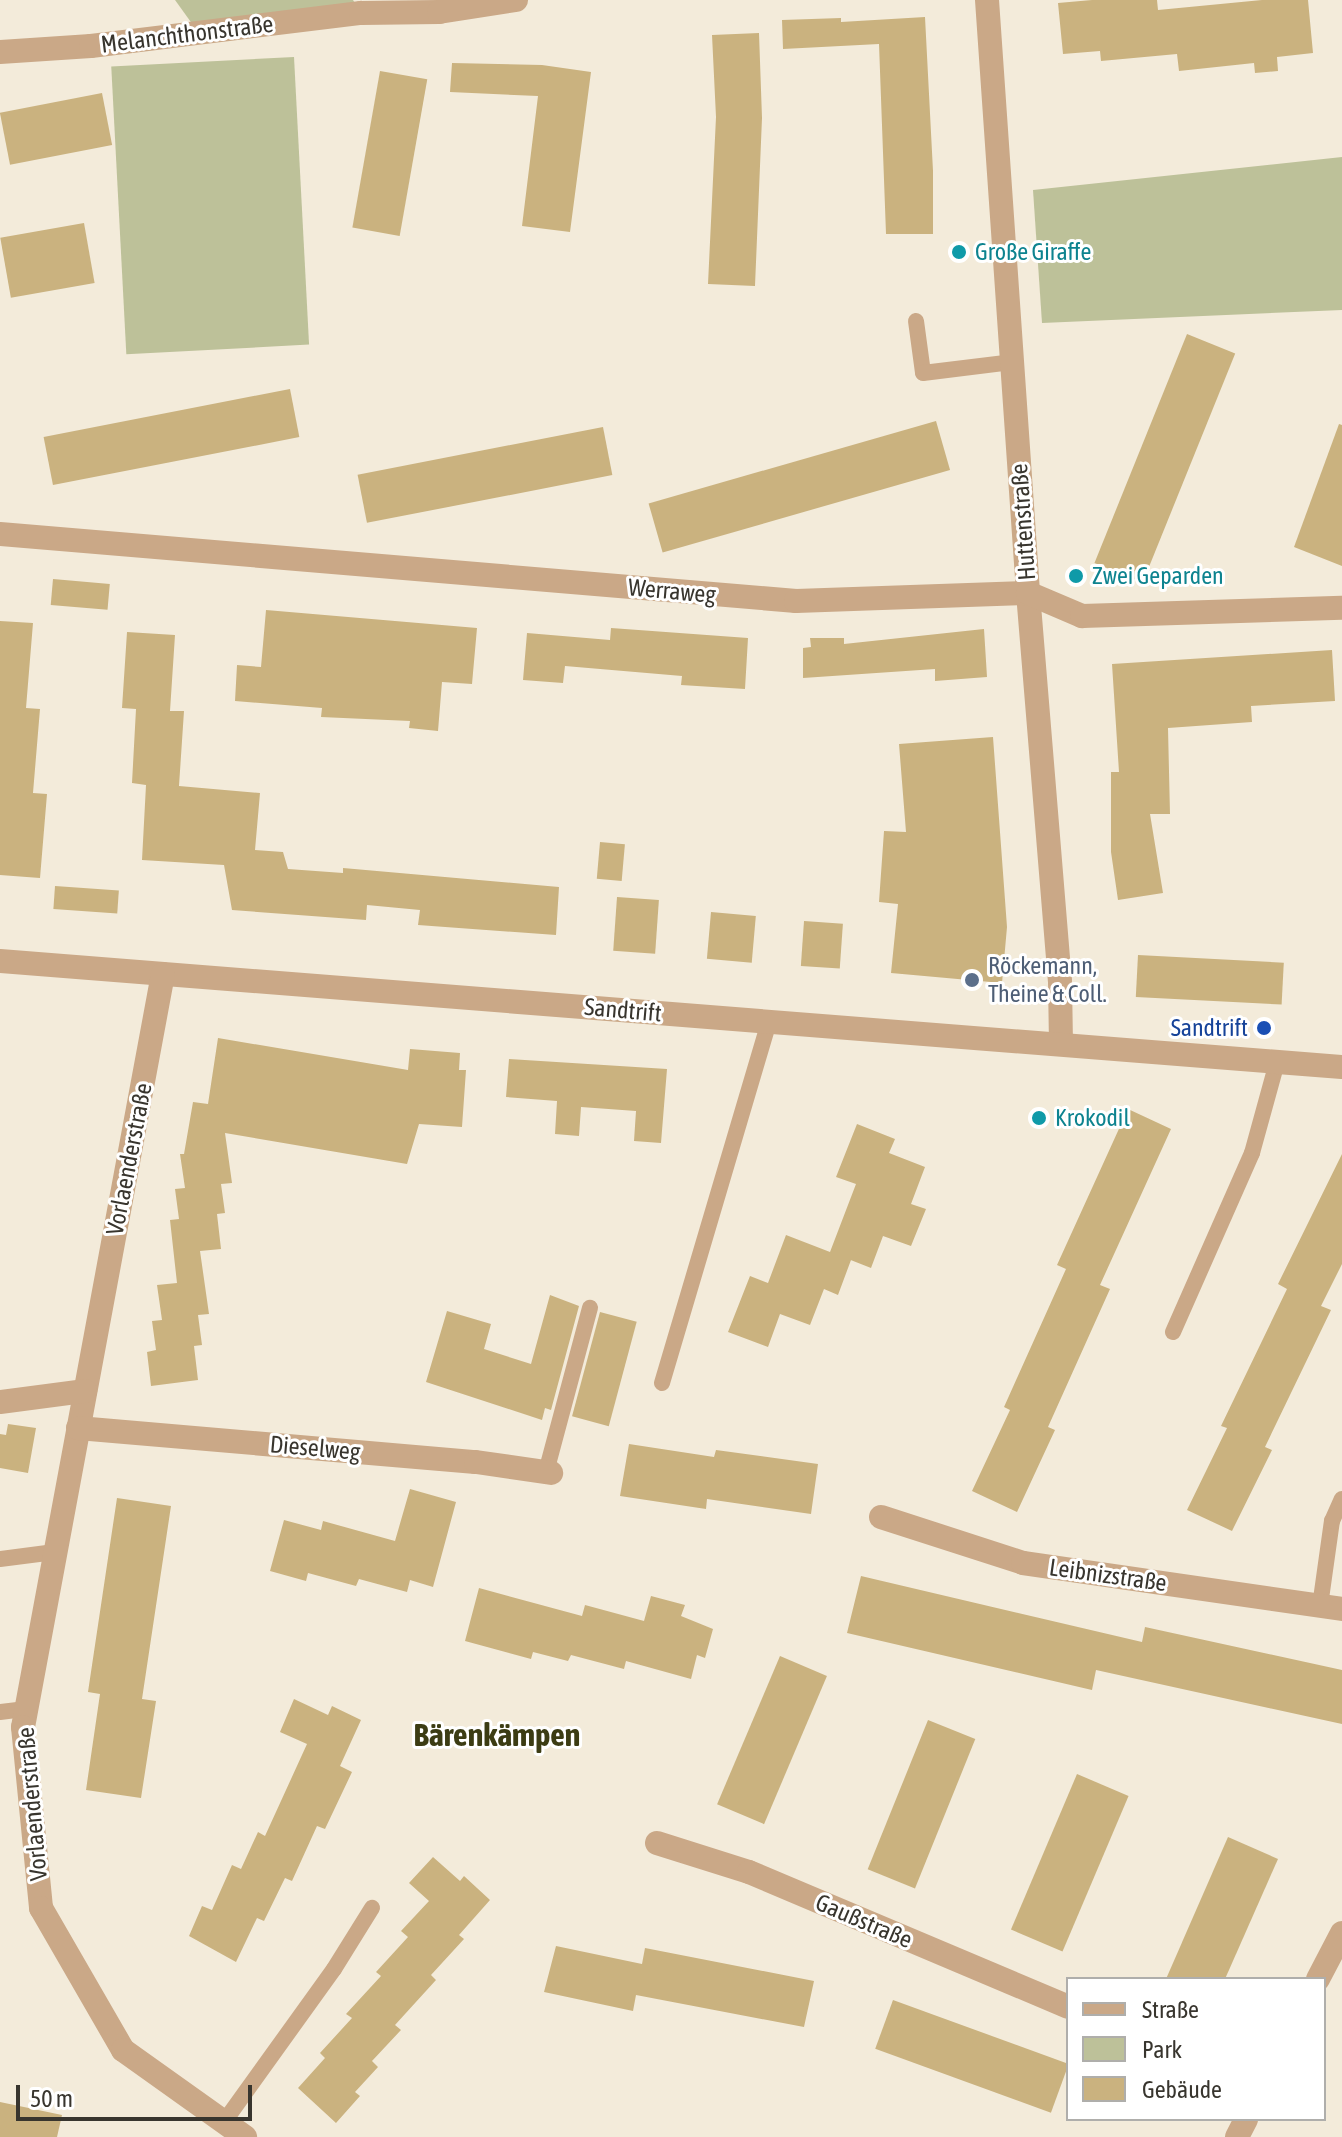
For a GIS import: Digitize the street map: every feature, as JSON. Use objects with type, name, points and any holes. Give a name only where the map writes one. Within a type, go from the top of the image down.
[{"type":"street","name":"Melanchthonstraße","points":[[0,52],[91,46],[361,13],[439,12],[516,0]]},
{"type":"street","name":"Huttenstraße","points":[[987,0],[1028,593],[1060,981],[1061,1044]]},
{"type":"street","name":"Werraweg","points":[[0,534],[796,601],[1028,593],[1082,616],[1342,608]]},
{"type":"street","name":"Sandtrift","points":[[0,961],[1342,1067]]},
{"type":"street","name":"Vorlaenderstraße","points":[[163,974],[23,1727],[41,1908],[123,2050],[245,2137]]},
{"type":"street","points":[[0,1402],[85,1391]]},
{"type":"street","name":"Dieselweg","points":[[78,1428],[476,1462],[548,1472]]},
{"type":"street","name":"Leibnizstraße","points":[[881,1517],[1023,1563],[1331,1607]]},
{"type":"street","name":"Gaußstraße","points":[[657,1843],[749,1872],[1066,2006]]},
{"type":"street","points":[[1319,1977],[1342,1933]]},
{"type":"lane","points":[[916,321],[923,373],[1013,362]]},
{"type":"lane","points":[[662,1383],[769,1022]]},
{"type":"lane","points":[[1173,1332],[1252,1153],[1277,1062]]},
{"type":"lane","points":[[548,1472],[590,1308]]},
{"type":"lane","points":[[1331,1607],[1332,1521],[1342,1499]]},
{"type":"lane","points":[[0,1559],[55,1552]]},
{"type":"lane","points":[[0,1712],[26,1709]]},
{"type":"lane","points":[[224,2122],[334,1969],[372,1908]]},
{"type":"green space","points":[[175,0],[353,0],[361,13],[198,32]]},
{"type":"green space","points":[[294,57],[309,345],[126,354],[111,67]]},
{"type":"green space","points":[[1342,157],[1342,310],[1042,323],[1033,190]]},
{"type":"building","points":[[1157,0],[1158,10],[1262,0],[1308,0],[1313,53],[1277,57],[1278,71],[1255,73],[1254,63],[1179,71],[1177,54],[1101,61],[1100,51],[1063,54],[1058,3]]},
{"type":"building","points":[[925,17],[933,234],[886,234],[879,44],[783,49],[782,20],[841,18],[841,22]]},
{"type":"building","points":[[759,33],[762,118],[755,286],[708,284],[716,117],[712,35]]},
{"type":"building","points":[[452,63],[542,65],[591,72],[570,232],[522,226],[538,96],[450,92]]},
{"type":"building","points":[[380,71],[427,79],[400,236],[352,228]]},
{"type":"building","points":[[102,93],[112,145],[10,165],[0,113]]},
{"type":"building","points":[[84,223],[95,283],[11,298],[0,238]]},
{"type":"building","points":[[1187,334],[1235,353],[1143,582],[1094,563]]},
{"type":"building","points":[[290,389],[299,437],[53,485],[44,437]]},
{"type":"building","points":[[936,421],[950,470],[663,552],[649,503]]},
{"type":"building","points":[[1339,424],[1342,425],[1342,566],[1294,547]]},
{"type":"building","points":[[603,427],[612,475],[367,523],[358,475]]},
{"type":"building","points":[[53,579],[110,584],[108,610],[51,605]]},
{"type":"building","points":[[266,610],[477,628],[472,684],[442,682],[438,731],[409,728],[410,721],[321,717],[322,708],[235,701],[237,665],[261,667]]},
{"type":"building","points":[[0,621],[33,623],[26,708],[40,709],[33,793],[47,794],[40,878],[0,875]]},
{"type":"building","points":[[611,628],[748,638],[745,689],[681,685],[682,676],[565,666],[563,683],[523,680],[527,633],[610,640]]},
{"type":"building","points":[[984,629],[987,677],[935,681],[935,669],[803,678],[803,648],[811,647],[810,638],[844,638],[844,644]]},
{"type":"building","points":[[127,632],[175,635],[170,711],[184,711],[179,786],[260,793],[255,850],[283,852],[288,869],[343,873],[343,868],[559,887],[556,935],[418,925],[420,910],[367,905],[366,920],[232,910],[224,865],[142,860],[146,785],[132,783],[136,709],[122,708]]},
{"type":"building","points":[[1332,650],[1335,701],[1251,706],[1252,722],[1168,728],[1170,814],[1150,814],[1163,893],[1118,900],[1111,852],[1111,772],[1119,772],[1112,664]]},
{"type":"building","points":[[993,737],[1007,927],[1002,983],[891,973],[898,904],[879,902],[884,831],[906,832],[899,744]]},
{"type":"building","points":[[600,842],[625,844],[622,881],[597,879]]},
{"type":"building","points":[[55,886],[119,890],[117,913],[53,909]]},
{"type":"building","points":[[617,897],[659,900],[655,954],[613,951]]},
{"type":"building","points":[[711,912],[756,916],[752,963],[707,959]]},
{"type":"building","points":[[804,921],[843,924],[840,969],[801,966]]},
{"type":"building","points":[[1138,955],[1284,963],[1282,1005],[1136,997]]},
{"type":"building","points":[[218,1038],[408,1070],[410,1049],[460,1053],[459,1070],[466,1070],[462,1127],[419,1124],[407,1164],[225,1133],[232,1183],[221,1184],[225,1213],[217,1214],[221,1249],[200,1251],[209,1314],[198,1315],[202,1345],[194,1346],[198,1380],[151,1386],[147,1352],[156,1350],[152,1321],[162,1320],[157,1285],[177,1283],[170,1220],[179,1219],[175,1189],[185,1188],[180,1154],[184,1154],[193,1102],[208,1104]]},
{"type":"building","points":[[509,1059],[667,1069],[661,1143],[634,1141],[636,1111],[581,1107],[579,1136],[555,1134],[557,1101],[506,1097]]},
{"type":"building","points":[[1128,1109],[1171,1129],[1100,1285],[1110,1289],[1048,1427],[1055,1430],[1017,1512],[972,1491],[1010,1410],[1004,1407],[1066,1269],[1057,1265]]},
{"type":"building","points":[[857,1124],[895,1139],[889,1153],[925,1167],[911,1204],[926,1209],[911,1246],[883,1236],[871,1268],[851,1260],[838,1295],[824,1289],[810,1325],[780,1314],[768,1347],[728,1332],[750,1276],[768,1283],[786,1235],[830,1252],[856,1184],[836,1177]]},
{"type":"building","points":[[1342,1154],[1342,1264],[1321,1306],[1331,1310],[1265,1447],[1272,1450],[1232,1531],[1187,1510],[1227,1428],[1221,1426],[1287,1289],[1278,1284]]},
{"type":"building","points":[[550,1295],[579,1306],[551,1410],[545,1408],[542,1420],[426,1382],[447,1311],[491,1324],[484,1349],[531,1364]]},
{"type":"building","points":[[600,1312],[637,1322],[609,1426],[572,1416]]},
{"type":"building","points":[[8,1424],[36,1428],[28,1473],[0,1468],[0,1434],[6,1435]]},
{"type":"building","points":[[629,1444],[714,1457],[716,1450],[818,1464],[811,1514],[707,1499],[706,1509],[620,1496]]},
{"type":"building","points":[[410,1489],[456,1502],[433,1587],[410,1580],[407,1592],[359,1579],[356,1586],[308,1573],[306,1581],[270,1571],[284,1520],[321,1530],[323,1521],[395,1541]]},
{"type":"building","points":[[117,1498],[171,1506],[142,1699],[156,1701],[141,1798],[86,1790],[100,1694],[88,1692]]},
{"type":"building","points":[[861,1576],[1142,1642],[1145,1627],[1342,1670],[1342,1724],[1096,1670],[1092,1690],[847,1633]]},
{"type":"building","points":[[479,1588],[582,1616],[585,1605],[644,1621],[651,1596],[685,1605],[681,1616],[713,1629],[705,1658],[697,1655],[691,1679],[626,1661],[624,1669],[571,1655],[568,1661],[533,1652],[531,1659],[465,1641]]},
{"type":"building","points":[[780,1656],[827,1676],[764,1824],[717,1804]]},
{"type":"building","points":[[294,1699],[328,1715],[332,1706],[361,1720],[340,1766],[352,1772],[325,1829],[317,1826],[292,1881],[285,1878],[264,1921],[257,1918],[236,1962],[189,1936],[202,1906],[212,1910],[232,1865],[241,1869],[258,1832],[265,1836],[307,1744],[280,1732]]},
{"type":"building","points":[[928,1720],[975,1739],[915,1888],[868,1869]]},
{"type":"building","points":[[1077,1774],[1129,1796],[1063,1951],[1011,1930]]},
{"type":"building","points":[[1228,1837],[1278,1859],[1226,1977],[1167,1977]]},
{"type":"building","points":[[433,1857],[460,1881],[464,1876],[490,1900],[459,1935],[464,1939],[431,1975],[436,1980],[395,2025],[401,2030],[372,2061],[378,2067],[355,2092],[360,2096],[336,2123],[298,2088],[325,2058],[320,2053],[352,2018],[346,2014],[381,1976],[376,1972],[408,1937],[401,1931],[429,1901],[409,1883]]},
{"type":"building","points":[[556,1946],[642,1964],[645,1948],[814,1981],[804,2027],[636,1995],[633,2011],[544,1992]]},
{"type":"building","points":[[893,2000],[1066,2063],[1066,2071],[1051,2113],[875,2049]]},
{"type":"building","points":[[0,2102],[62,2115],[57,2137],[0,2137]]},
{"type":"place","name":"Große Giraffe","points":[[959,252]]},
{"type":"place","name":"Zwei Geparden","points":[[1076,576]]},
{"type":"place","name":"Röckemann, Theine & Coll.","points":[[972,980]]},
{"type":"place","name":"Sandtrift","points":[[1264,1028]]},
{"type":"place","name":"Krokodil","points":[[1039,1118]]},
{"type":"district","name":"Bärenkämpen","points":[[497,1735]]}]
